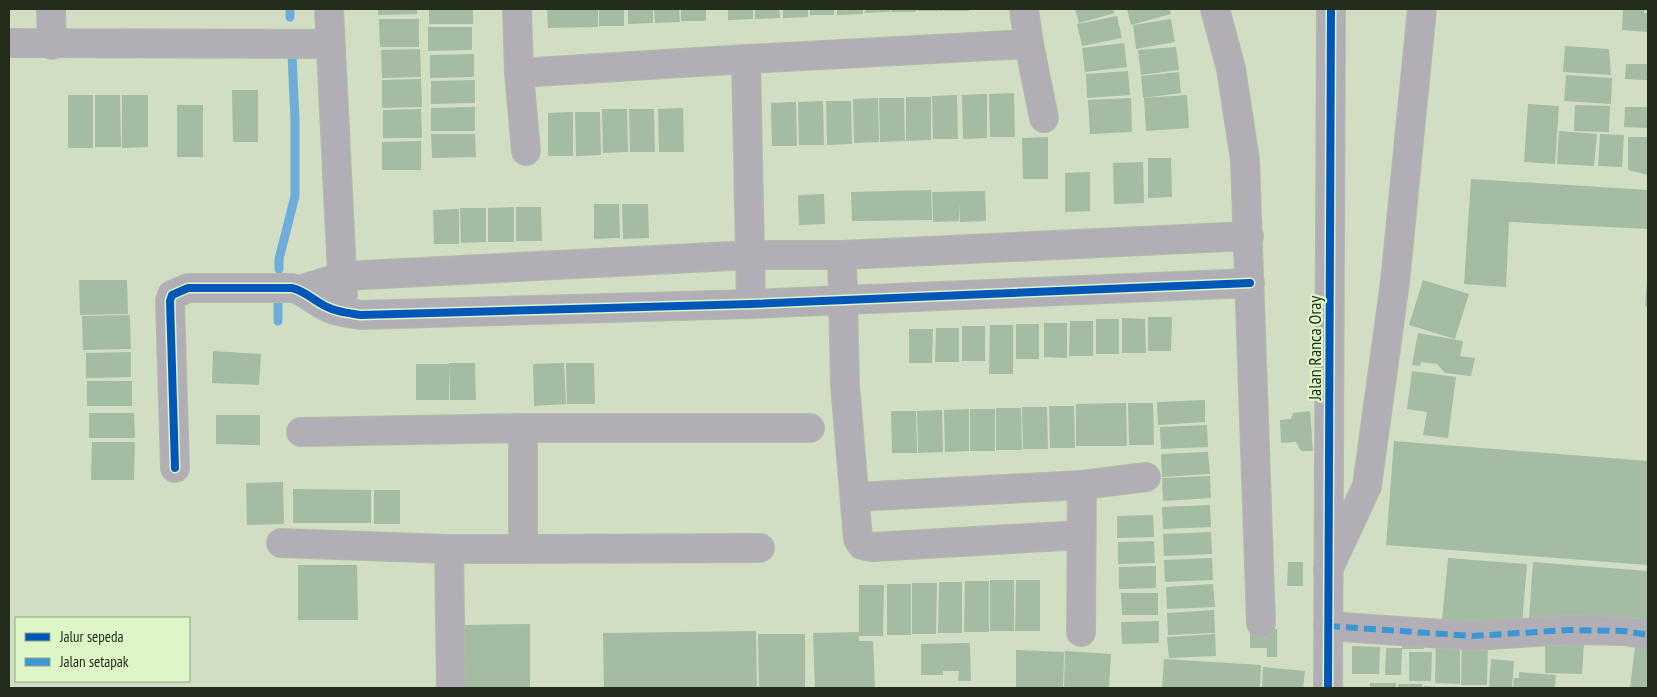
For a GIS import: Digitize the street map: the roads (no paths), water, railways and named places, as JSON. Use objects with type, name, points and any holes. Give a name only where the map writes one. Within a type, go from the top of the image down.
[{"type":"street","points":[[52,9],[52,45]]},
{"type":"street","points":[[329,9],[344,276],[343,313]]},
{"type":"street","points":[[517,9],[519,73],[526,151]]},
{"type":"street","points":[[1024,9],[1044,118]]},
{"type":"street","points":[[1215,9],[1231,69],[1245,160],[1249,236],[1254,464],[1261,623]]},
{"type":"street","name":"Jalan Ranca Oray","points":[[1328,688],[1331,9]]},
{"type":"street","points":[[1328,570],[1367,486],[1395,282],[1422,9]]},
{"type":"street","points":[[9,43],[52,45],[330,44]]},
{"type":"street","points":[[519,73],[1029,44]]},
{"type":"street","points":[[746,59],[751,304]]},
{"type":"street","points":[[175,468],[170,301],[172,295],[188,288],[268,287],[299,290],[344,276],[750,254],[842,255],[1249,236]]},
{"type":"street","points":[[842,255],[848,442],[858,539],[862,544],[872,547],[1081,535]]},
{"type":"street","points":[[299,290],[325,307],[343,313],[361,315],[751,304],[1250,283]]},
{"type":"street","points":[[301,432],[523,428],[810,428]]},
{"type":"street","points":[[523,428],[523,549]]},
{"type":"street","points":[[855,497],[1082,485],[1146,477]]},
{"type":"street","points":[[1081,632],[1082,485]]},
{"type":"street","points":[[281,543],[449,549],[760,548]]},
{"type":"street","points":[[449,549],[451,688]]},
{"type":"street","points":[[1328,626],[1472,636],[1569,630],[1648,635]]},
{"type":"waterway","points":[[290,9],[290,17]]},
{"type":"waterway","points":[[279,269],[279,259],[295,196],[295,120],[292,55]]},
{"type":"waterway","points":[[278,301],[278,321]]}]
